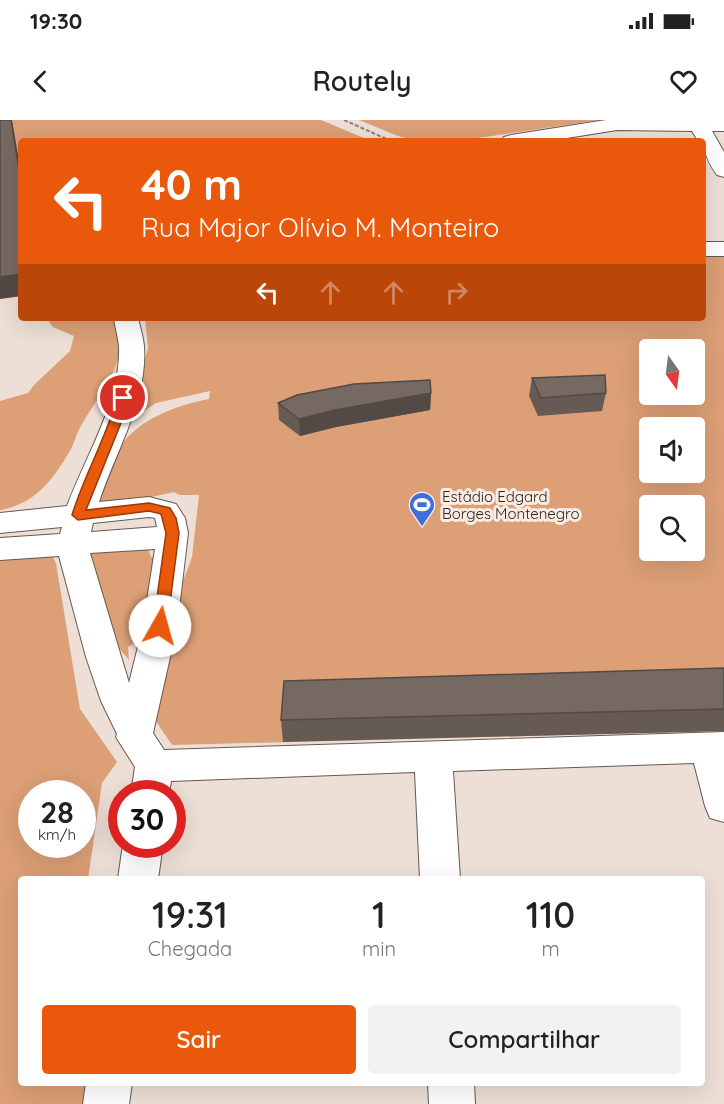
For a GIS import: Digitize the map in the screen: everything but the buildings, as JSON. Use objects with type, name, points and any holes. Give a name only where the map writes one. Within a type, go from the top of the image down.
[{"type":"street","points":[[530,138],[642,120]]},
{"type":"street","points":[[613,125],[724,125]]},
{"type":"street","points":[[699,125],[724,171]]},
{"type":"street","points":[[706,182],[724,183]]},
{"type":"street","points":[[706,249],[724,249]]},
{"type":"street","points":[[127,321],[133,356],[128,379],[118,418],[84,497],[76,529],[98,643],[113,692],[146,766]]},
{"type":"street","points":[[0,524],[171,537],[146,766]]},
{"type":"street","points":[[0,549],[76,529]]},
{"type":"street","points":[[146,766],[716,747],[724,806]]},
{"type":"street","points":[[433,757],[440,876]]},
{"type":"street","points":[[138,876],[141,858]]},
{"type":"street","points":[[106,1104],[109,1086]]},
{"type":"street","points":[[451,1086],[452,1104]]},
{"type":"path","points":[[344,120],[384,138]]},
{"type":"shaded area","points":[[0,120],[321,120],[364,138],[18,138],[18,296],[0,299]]},
{"type":"shaded area","points":[[359,120],[600,120],[478,138],[406,138]]},
{"type":"shaded area","name":"Estádio Edgard Borges Montenegro","points":[[706,254],[724,254],[724,731],[172,745],[155,720],[165,629],[192,557],[199,495],[179,495],[174,492],[96,509],[109,472],[125,440],[145,423],[170,410],[209,399],[210,391],[156,403],[127,423],[148,348],[145,321],[706,321]]},
{"type":"shaded area","points":[[48,321],[119,321],[121,335],[117,362],[106,387],[80,427],[71,449],[58,470],[42,489],[23,503],[0,510],[0,401],[28,393],[70,351],[74,336],[53,327]]},
{"type":"shaded area","points":[[148,548],[151,557],[158,555],[143,638],[128,647],[129,660],[117,646],[89,550]]},
{"type":"shaded area","points":[[51,553],[56,563],[80,709],[117,762],[102,783],[96,824],[96,780],[18,780],[18,858],[91,858],[88,876],[18,876],[18,1086],[92,1086],[89,1104],[0,1104],[0,555]]},
{"type":"place","name":"Estádio Edgard Borges Montenegro","points":[[422,528]]},
{"type":"route","points":[[123,398],[118,418],[96,466],[78,515],[149,507],[165,511],[170,518],[173,533],[160,626]]}]
